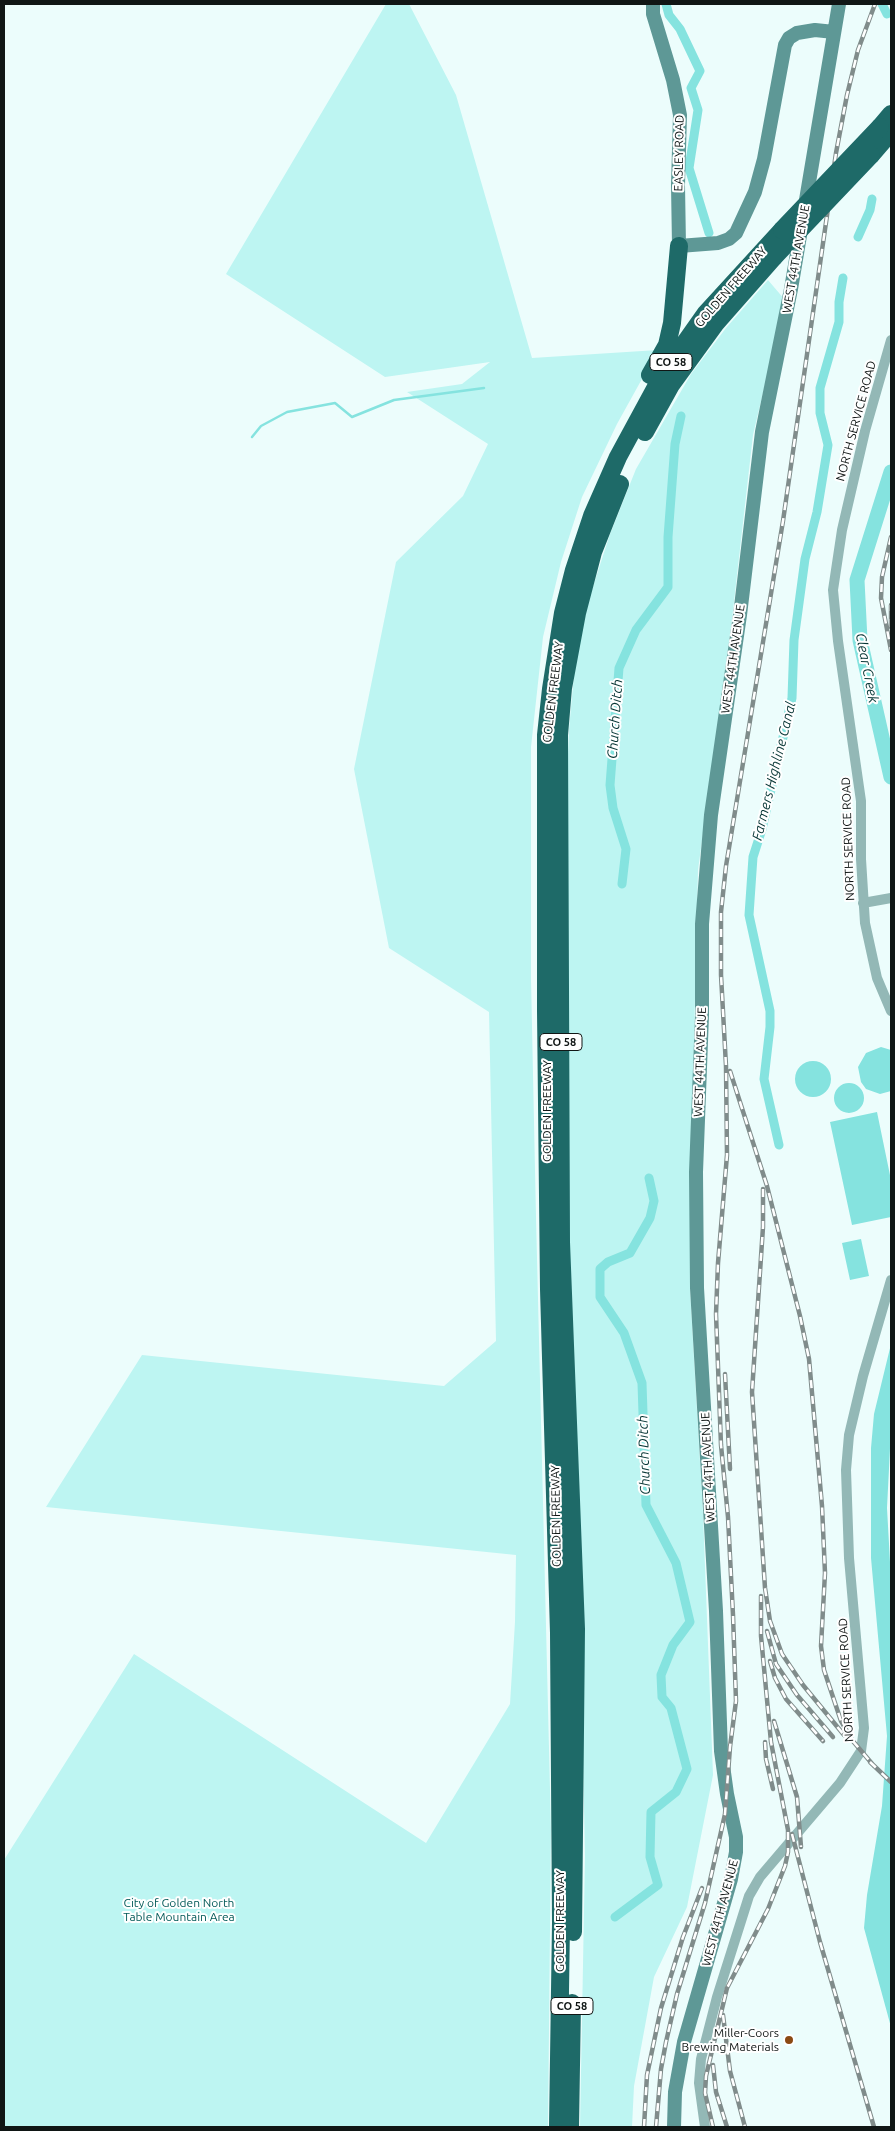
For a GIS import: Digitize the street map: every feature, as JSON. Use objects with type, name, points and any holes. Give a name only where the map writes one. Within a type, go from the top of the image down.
[{"type":"highway","name":"GOLDEN FREEWAY","points":[[570,2127],[576,1629],[561,1242],[558,794],[559,734],[563,688],[576,613],[593,552],[607,512],[631,458],[671,385],[716,323],[871,155],[888,124]]},
{"type":"highway","name":"GOLDEN FREEWAY","points":[[558,2127],[561,1923],[559,1642],[547,1196],[546,735],[563,613],[574,570],[592,516],[618,457],[662,374],[706,313],[782,230],[888,124]]},
{"type":"highway","points":[[592,516],[621,434],[667,345],[672,322],[679,246]]},
{"type":"street","name":"EASLEY ROAD","points":[[653,4],[653,14],[673,80],[680,115],[679,246]]},
{"type":"street","name":"WEST 44TH AVENUE","points":[[674,2127],[676,2092],[684,2042],[731,1880],[736,1852],[736,1837],[726,1794],[721,1751],[716,1611],[697,1288],[696,1172],[702,1015],[702,924],[711,815],[740,615],[762,432],[791,289],[839,4]]},
{"type":"street","points":[[679,246],[718,243],[729,239],[736,233],[755,192],[764,159],[785,46],[789,38],[797,33],[815,30],[834,32]]},
{"type":"street","name":"NORTH SERVICE ROAD","points":[[891,340],[865,432],[842,530],[833,590],[838,642],[861,801],[863,903],[872,959],[891,1011]]},
{"type":"street","points":[[863,903],[890,899]]},
{"type":"street","name":"NORTH SERVICE ROAD","points":[[705,2127],[699,2084],[701,2059],[717,1997],[749,1896],[760,1877],[840,1783],[861,1751],[864,1728],[849,1558],[846,1470],[849,1434],[891,1280]]},
{"type":"green space","name":"City of Golden North Table Mountain Area","points":[[386,4],[409,4],[456,95],[532,358],[658,350],[617,424],[582,497],[561,562],[543,637],[531,747],[531,979],[551,1830],[548,2127],[4,2127],[4,1860],[134,1654],[426,1843],[510,1704],[515,1622],[516,1555],[46,1507],[142,1355],[444,1386],[496,1341],[489,1012],[389,948],[354,769],[396,562],[463,496],[488,444],[407,392],[462,384],[490,362],[385,377],[226,274]]},
{"type":"green space","points":[[768,280],[785,300],[753,435],[732,619],[698,870],[690,1289],[703,1514],[713,1775],[687,1907],[654,1977],[634,2086],[632,2127],[580,2127],[585,1856],[581,1654],[569,1325],[565,827],[569,729],[575,664],[588,602],[610,534],[636,469],[691,374],[726,328]]},
{"type":"shaded area","points":[[881,1047],[891,1050],[891,1091],[880,1094],[866,1089],[861,1082],[858,1067],[866,1053]]},
{"type":"shaded area","points":[[813,1061],[820,1062],[826,1066],[830,1072],[830,1086],[826,1092],[820,1096],[813,1097],[806,1096],[800,1092],[796,1086],[795,1079],[796,1072],[800,1066],[806,1062]]},
{"type":"shaded area","points":[[849,1083],[859,1088],[864,1098],[859,1108],[849,1113],[839,1108],[834,1098],[839,1088]]},
{"type":"shaded area","points":[[877,1112],[891,1180],[891,1217],[852,1225],[830,1122]]},
{"type":"shaded area","points":[[861,1239],[869,1276],[850,1280],[842,1243]]},
{"type":"shaded area","points":[[891,1344],[891,1429],[887,1508],[891,1580],[891,2027],[864,1928],[867,1895],[882,1806],[887,1736],[871,1558],[871,1448],[874,1414]]},
{"type":"waterway","name":"Church Ditch","points":[[666,4],[669,15],[680,29],[700,71],[691,88],[698,110],[689,168],[709,233]]},
{"type":"waterway","name":"Farmers Highline Canal","points":[[882,4],[887,14]]},
{"type":"waterway","name":"Farmers Highline Canal","points":[[858,237],[870,210],[872,199]]},
{"type":"waterway","name":"Farmers Highline Canal","points":[[779,1145],[764,1079],[770,1011],[749,915],[753,857],[762,829],[792,698],[794,640],[805,559],[817,512],[828,445],[820,413],[820,388],[839,322],[839,302],[843,278]]},
{"type":"waterway","points":[[252,437],[261,426],[287,412],[335,403],[352,417],[394,400],[484,388]]},
{"type":"waterway","name":"Church Ditch","points":[[622,884],[626,849],[613,808],[610,785],[619,668],[636,630],[668,587],[668,537],[675,444],[681,416]]},
{"type":"waterway","name":"Clear Creek","points":[[891,472],[857,580],[860,640],[891,777]]},
{"type":"waterway","name":"Church Ditch","points":[[615,1917],[658,1885],[650,1857],[651,1812],[676,1792],[687,1769],[671,1708],[662,1697],[661,1675],[673,1645],[690,1622],[676,1563],[646,1505],[642,1383],[624,1333],[600,1297],[600,1269],[608,1262],[630,1253],[650,1218],[654,1201],[649,1178]]},
{"type":"railway","points":[[656,2127],[661,2069],[666,2042],[677,1994],[705,1903],[725,1814],[730,1747],[736,1701],[728,1517],[721,1445],[716,1314],[718,1263],[727,1155],[726,1066],[721,975],[721,912],[726,866],[783,521],[836,153],[858,50],[875,4]]},
{"type":"railway","points":[[891,537],[882,577],[881,598],[891,650]]},
{"type":"railway","points":[[891,605],[891,627]]},
{"type":"railway","points":[[730,1071],[767,1186],[809,1359],[822,1506],[825,1573],[821,1646],[824,1670],[841,1721],[852,1740],[874,1766]]},
{"type":"railway","points":[[763,1189],[763,1227],[752,1392],[765,1588],[770,1621],[782,1654],[803,1685],[844,1735]]},
{"type":"railway","points":[[725,1374],[730,1469]]},
{"type":"railway","points":[[713,2127],[705,2093],[706,2076],[727,1988],[768,1909],[785,1866],[788,1852],[788,1830],[771,1742],[761,1636],[761,1596]]},
{"type":"railway","points":[[767,1631],[776,1664],[797,1695],[833,1737]]},
{"type":"railway","points":[[770,1661],[775,1678],[786,1699],[823,1741]]},
{"type":"railway","points":[[774,1721],[797,1797],[801,1847]]},
{"type":"railway","points":[[765,1742],[766,1759],[773,1789]]},
{"type":"railway","points":[[870,1762],[891,1782]]},
{"type":"railway","points":[[792,1834],[820,1942],[874,2127]]},
{"type":"railway","points":[[644,2127],[647,2075],[661,2008],[683,1937],[702,1888]]},
{"type":"railway","points":[[723,2015],[730,2071],[745,2127]]},
{"type":"railway","points":[[713,2065],[716,2092],[727,2127]]},
{"type":"place","name":"Miller-Coors Brewing Materials","points":[[789,2040]]}]
